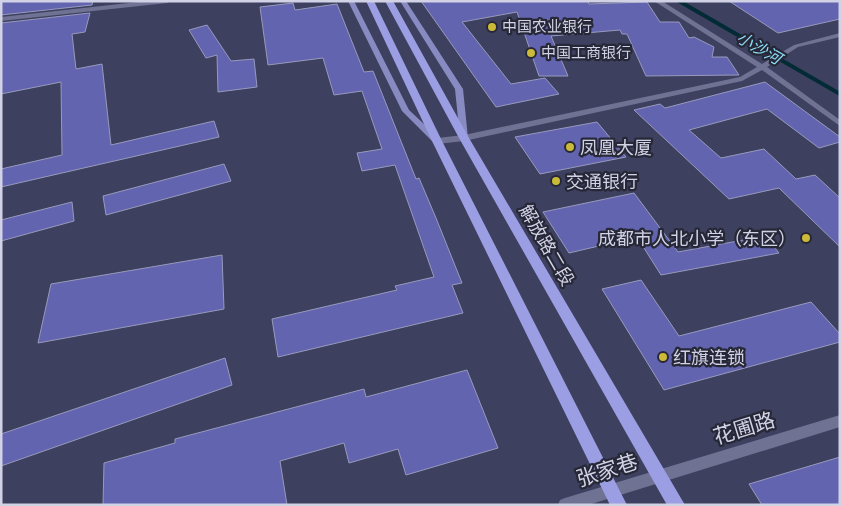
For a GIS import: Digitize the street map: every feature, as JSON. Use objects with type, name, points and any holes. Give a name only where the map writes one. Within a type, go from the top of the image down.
[{"type":"main road","points":[[370,1],[437,141],[619,505]]},
{"type":"main road","name":"解放路二段","points":[[389,1],[464,138],[678,505]]},
{"type":"street","points":[[1,19],[167,1]]},
{"type":"street","points":[[351,1],[406,110],[437,141],[464,138],[742,79],[796,46],[840,35]]},
{"type":"street","points":[[403,1],[459,89],[464,138]]},
{"type":"street","points":[[657,1],[764,64],[840,124]]},
{"type":"street","name":"花圃路","points":[[660,474],[840,421]]},
{"type":"street","name":"张家巷","points":[[565,505],[660,474]]},
{"type":"building","points":[[1,1],[93,1],[92,5],[1,15]]},
{"type":"building","points":[[421,1],[588,1],[589,4],[647,2],[660,22],[679,22],[689,38],[694,37],[714,47],[712,57],[727,57],[739,75],[646,76],[627,34],[622,34],[620,30],[551,36],[568,76],[539,76],[517,12],[462,22],[511,84],[545,78],[559,94],[496,107]]},
{"type":"building","points":[[729,1],[840,1],[840,19],[778,33]]},
{"type":"building","points":[[293,3],[295,10],[337,4],[364,72],[373,71],[416,179],[419,178],[436,218],[462,283],[452,285],[463,313],[278,357],[272,319],[397,290],[395,286],[434,277],[395,165],[362,171],[357,153],[382,149],[362,91],[334,95],[323,58],[268,65],[260,7]]},
{"type":"building","points":[[90,13],[85,32],[72,34],[76,69],[102,64],[111,145],[214,121],[219,137],[1,187],[1,169],[62,155],[61,82],[1,94],[1,23]]},
{"type":"building","points":[[207,25],[231,61],[254,59],[257,87],[218,92],[217,55],[206,58],[189,30]]},
{"type":"building","points":[[765,82],[840,137],[840,142],[819,148],[767,109],[689,130],[721,158],[764,149],[796,179],[815,175],[840,198],[840,247],[779,188],[729,199],[634,110],[660,104],[665,108]]},
{"type":"building","name":"凤凰大厦","points":[[597,122],[626,157],[540,174],[515,137]]},
{"type":"building","points":[[224,164],[231,181],[106,215],[103,196]]},
{"type":"building","points":[[634,193],[678,252],[765,236],[779,253],[661,275],[637,237],[569,253],[543,212]]},
{"type":"building","points":[[72,202],[74,221],[1,241],[1,220]]},
{"type":"building","points":[[222,255],[224,309],[38,343],[51,284]]},
{"type":"building","points":[[641,280],[679,336],[811,302],[840,334],[840,342],[664,390],[602,289]]},
{"type":"building","points":[[225,358],[232,385],[1,466],[1,434]]},
{"type":"building","points":[[467,370],[498,448],[406,475],[398,449],[349,463],[344,443],[280,461],[287,505],[103,505],[104,463],[175,443],[175,439],[364,389],[366,397]]},
{"type":"building","points":[[840,457],[840,505],[762,505],[749,484]]},
{"type":"waterway","name":"小沙河","points":[[679,1],[840,94]]},
{"type":"place","name":"中国农业银行","points":[[492,27]]},
{"type":"place","name":"中国工商银行","points":[[531,53]]},
{"type":"place","name":"凤凰大厦","points":[[570,147]]},
{"type":"place","name":"交通银行","points":[[556,181]]},
{"type":"place","name":"成都市人北小学（东区）","points":[[806,238]]},
{"type":"place","name":"红旗连锁","points":[[663,357]]}]
